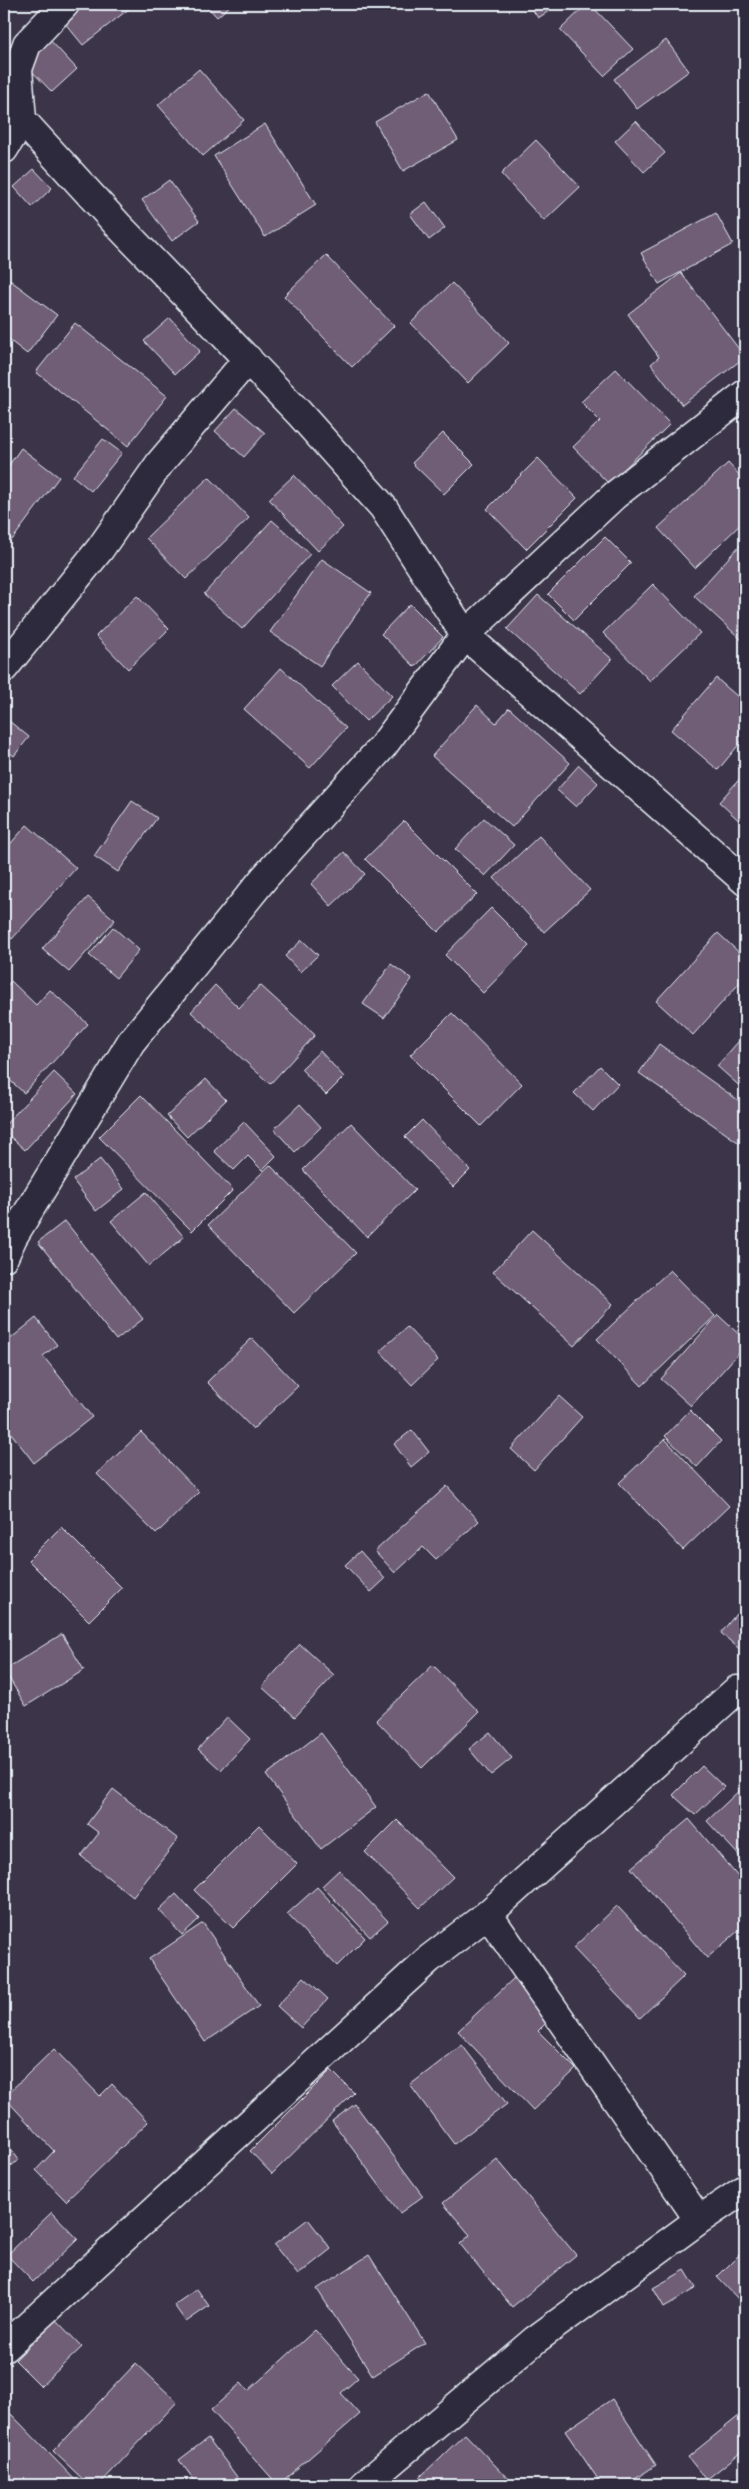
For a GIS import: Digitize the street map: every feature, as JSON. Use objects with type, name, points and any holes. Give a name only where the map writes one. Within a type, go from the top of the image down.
[{"type":"street","points":[[4,150],[13,111],[18,69],[27,44],[65,4]]},
{"type":"street","points":[[13,111],[118,225],[248,359],[382,507],[465,635],[745,881]]},
{"type":"street","points":[[4,668],[100,549],[160,463],[248,359]]},
{"type":"street","points":[[4,1257],[13,1237],[131,1042],[264,877],[383,746],[465,635],[615,495],[745,394]]},
{"type":"street","points":[[4,2348],[429,1959],[488,1914],[737,1690]]},
{"type":"street","points":[[488,1914],[699,2220]]},
{"type":"street","points":[[364,2485],[535,2340],[699,2220],[745,2189]]},
{"type":"building","points":[[86,4],[135,4],[83,45],[64,22]]},
{"type":"building","points":[[205,4],[232,4],[217,17]]},
{"type":"building","points":[[529,4],[560,4],[538,18]]},
{"type":"building","points":[[587,4],[590,4],[633,49],[604,76],[560,30]]},
{"type":"building","points":[[49,39],[77,69],[52,92],[24,63]]},
{"type":"building","points":[[666,40],[689,71],[637,109],[614,79]]},
{"type":"building","points":[[199,69],[244,120],[203,156],[158,105]]},
{"type":"building","points":[[429,91],[458,140],[403,171],[375,122]]},
{"type":"building","points":[[636,121],[665,153],[644,172],[615,141]]},
{"type":"building","points":[[265,124],[316,205],[265,237],[214,156]]},
{"type":"building","points":[[536,140],[580,187],[544,221],[501,174]]},
{"type":"building","points":[[34,169],[52,188],[32,207],[14,187]]},
{"type":"building","points":[[169,180],[199,221],[172,241],[142,200]]},
{"type":"building","points":[[426,202],[445,228],[429,240],[410,214]]},
{"type":"building","points":[[716,213],[733,244],[659,284],[641,253]]},
{"type":"building","points":[[326,255],[394,326],[352,367],[284,296]]},
{"type":"building","points":[[681,273],[745,357],[682,405],[651,364],[659,357],[628,314]]},
{"type":"building","points":[[7,278],[57,315],[27,354],[4,336],[4,282]]},
{"type":"building","points":[[452,283],[509,343],[468,383],[411,323]]},
{"type":"building","points":[[170,318],[200,351],[175,374],[144,341]]},
{"type":"building","points":[[75,323],[167,396],[128,446],[36,372]]},
{"type":"building","points":[[616,369],[670,424],[609,484],[573,447],[600,421],[581,402]]},
{"type":"building","points":[[236,408],[265,433],[244,457],[215,431]]},
{"type":"building","points":[[443,433],[474,464],[444,494],[412,463]]},
{"type":"building","points":[[103,439],[122,453],[91,491],[73,476]]},
{"type":"building","points":[[21,448],[59,477],[12,540],[4,533],[4,472]]},
{"type":"building","points":[[538,458],[577,498],[526,549],[487,509]]},
{"type":"building","points":[[728,463],[745,481],[745,520],[695,568],[658,528]]},
{"type":"building","points":[[294,475],[343,527],[318,551],[269,499]]},
{"type":"building","points":[[209,477],[249,518],[186,579],[146,538]]},
{"type":"building","points":[[272,520],[310,554],[242,629],[204,594]]},
{"type":"building","points":[[605,537],[631,563],[574,620],[548,594]]},
{"type":"building","points":[[741,544],[745,548],[745,643],[694,596]]},
{"type":"building","points":[[322,559],[371,593],[320,666],[270,632]]},
{"type":"building","points":[[653,584],[700,633],[650,681],[603,633]]},
{"type":"building","points":[[538,595],[612,659],[580,694],[507,629]]},
{"type":"building","points":[[137,596],[169,629],[128,669],[96,636]]},
{"type":"building","points":[[410,604],[443,637],[415,667],[381,634]]},
{"type":"building","points":[[358,661],[392,696],[366,721],[332,686]]},
{"type":"building","points":[[281,668],[346,728],[310,768],[244,709]]},
{"type":"building","points":[[716,678],[745,703],[745,737],[718,770],[671,730]]},
{"type":"building","points":[[477,705],[496,723],[509,708],[570,763],[512,827],[432,756]]},
{"type":"building","points":[[9,721],[29,737],[14,756],[4,748],[4,727]]},
{"type":"building","points":[[579,765],[598,783],[576,807],[557,790]]},
{"type":"building","points":[[745,773],[745,826],[719,802]]},
{"type":"building","points":[[132,801],[157,818],[118,872],[94,856]]},
{"type":"building","points":[[484,818],[514,845],[485,876],[455,849]]},
{"type":"building","points":[[404,821],[477,894],[438,932],[365,859]]},
{"type":"building","points":[[27,825],[76,868],[12,939],[4,932],[4,851]]},
{"type":"building","points":[[539,836],[590,890],[544,932],[494,878]]},
{"type":"building","points":[[344,852],[365,874],[331,906],[311,884]]},
{"type":"building","points":[[88,897],[115,920],[69,972],[42,949]]},
{"type":"building","points":[[491,908],[529,946],[483,993],[445,955]]},
{"type":"building","points":[[113,927],[139,950],[116,978],[89,955]]},
{"type":"building","points":[[718,933],[745,958],[745,977],[693,1035],[656,1001]]},
{"type":"building","points":[[302,940],[318,955],[300,972],[285,956]]},
{"type":"building","points":[[391,964],[412,979],[384,1018],[363,1004]]},
{"type":"building","points":[[11,981],[36,1005],[50,990],[88,1024],[24,1093],[4,1075],[4,989]]},
{"type":"building","points":[[215,985],[239,1008],[260,985],[315,1035],[270,1084],[191,1012]]},
{"type":"building","points":[[452,1013],[522,1084],[481,1126],[410,1055]]},
{"type":"building","points":[[745,1034],[745,1091],[717,1066]]},
{"type":"building","points":[[659,1044],[745,1105],[745,1147],[639,1073]]},
{"type":"building","points":[[320,1051],[344,1077],[326,1095],[301,1069]]},
{"type":"building","points":[[600,1066],[618,1084],[593,1111],[574,1093]]},
{"type":"building","points":[[54,1072],[77,1094],[25,1150],[4,1131],[4,1126]]},
{"type":"building","points":[[206,1079],[226,1100],[187,1137],[167,1116]]},
{"type":"building","points":[[141,1095],[233,1190],[192,1231],[99,1137]]},
{"type":"building","points":[[300,1104],[321,1127],[295,1152],[274,1129]]},
{"type":"building","points":[[422,1120],[470,1170],[453,1187],[405,1137]]},
{"type":"building","points":[[244,1122],[276,1156],[262,1170],[248,1156],[234,1170],[214,1151]]},
{"type":"building","points":[[351,1123],[415,1190],[367,1237],[303,1170]]},
{"type":"building","points":[[100,1159],[124,1189],[96,1211],[73,1180]]},
{"type":"building","points":[[270,1165],[356,1253],[294,1313],[208,1225]]},
{"type":"building","points":[[146,1192],[184,1237],[149,1266],[111,1221]]},
{"type":"building","points":[[65,1221],[143,1319],[116,1340],[38,1242]]},
{"type":"building","points":[[532,1230],[613,1304],[574,1346],[493,1272]]},
{"type":"building","points":[[670,1270],[715,1316],[642,1386],[597,1339]]},
{"type":"building","points":[[718,1315],[745,1340],[745,1346],[691,1406],[661,1379]]},
{"type":"building","points":[[36,1318],[57,1345],[43,1356],[92,1417],[34,1463],[4,1424],[4,1344]]},
{"type":"building","points":[[407,1327],[438,1360],[412,1385],[380,1351]]},
{"type":"building","points":[[252,1338],[298,1386],[253,1429],[207,1382]]},
{"type":"building","points":[[559,1396],[582,1417],[534,1470],[511,1449]]},
{"type":"building","points":[[690,1410],[721,1441],[697,1467],[665,1436]]},
{"type":"building","points":[[412,1430],[429,1452],[411,1467],[394,1444]]},
{"type":"building","points":[[141,1432],[199,1492],[156,1534],[97,1474]]},
{"type":"building","points":[[665,1439],[729,1506],[683,1550],[619,1483]]},
{"type":"building","points":[[447,1486],[479,1521],[436,1560],[423,1547],[395,1573],[375,1551]]},
{"type":"building","points":[[61,1527],[122,1588],[89,1621],[28,1560]]},
{"type":"building","points":[[360,1551],[385,1579],[371,1592],[345,1565]]},
{"type":"building","points":[[736,1614],[745,1622],[745,1654],[721,1633]]},
{"type":"building","points":[[62,1634],[84,1670],[26,1706],[4,1670]]},
{"type":"building","points":[[300,1644],[334,1675],[295,1717],[262,1687]]},
{"type":"building","points":[[433,1665],[479,1712],[422,1768],[376,1720]]},
{"type":"building","points":[[227,1717],[250,1739],[221,1770],[198,1749]]},
{"type":"building","points":[[490,1732],[512,1758],[491,1775],[469,1749]]},
{"type":"building","points":[[321,1733],[376,1807],[321,1849],[266,1775]]},
{"type":"building","points":[[702,1766],[724,1787],[695,1815],[673,1795]]},
{"type":"building","points":[[745,1785],[745,1862],[707,1821]]},
{"type":"building","points":[[113,1789],[178,1839],[133,1897],[81,1856],[99,1833],[87,1824]]},
{"type":"building","points":[[689,1819],[745,1885],[745,1925],[707,1958],[631,1868]]},
{"type":"building","points":[[397,1820],[453,1877],[420,1908],[365,1852]]},
{"type":"building","points":[[259,1825],[297,1864],[233,1928],[194,1890]]},
{"type":"building","points":[[339,1870],[388,1921],[370,1937],[322,1886]]},
{"type":"building","points":[[317,1887],[365,1938],[337,1966],[287,1914]]},
{"type":"building","points":[[176,1894],[199,1919],[182,1935],[159,1910]]},
{"type":"building","points":[[617,1906],[684,1976],[640,2018],[573,1948]]},
{"type":"building","points":[[203,1923],[259,2006],[205,2042],[149,1959]]},
{"type":"building","points":[[304,1977],[328,1999],[301,2028],[277,2006]]},
{"type":"building","points":[[514,1978],[552,2017],[538,2031],[576,2069],[533,2110],[458,2031]]},
{"type":"building","points":[[462,2045],[507,2104],[454,2144],[410,2085]]},
{"type":"building","points":[[54,2049],[100,2096],[112,2084],[148,2122],[66,2201],[36,2170],[54,2151],[4,2097]]},
{"type":"building","points":[[331,2070],[354,2093],[272,2174],[250,2151]]},
{"type":"building","points":[[355,2104],[423,2196],[400,2213],[332,2121]]},
{"type":"building","points":[[4,2140],[19,2160],[4,2171]]},
{"type":"building","points":[[497,2159],[576,2255],[512,2307],[460,2244],[470,2235],[443,2203]]},
{"type":"building","points":[[52,2212],[78,2239],[33,2282],[7,2255]]},
{"type":"building","points":[[308,2219],[331,2249],[298,2275],[274,2245]]},
{"type":"building","points":[[745,2249],[745,2306],[717,2277]]},
{"type":"building","points":[[369,2255],[425,2343],[373,2376],[317,2289]]},
{"type":"building","points":[[685,2270],[696,2288],[664,2307],[653,2288]]},
{"type":"building","points":[[197,2289],[209,2306],[186,2322],[174,2305]]},
{"type":"building","points":[[56,2320],[82,2347],[41,2386],[15,2360]]},
{"type":"building","points":[[315,2330],[358,2378],[341,2393],[360,2414],[278,2485],[211,2410],[241,2383],[248,2391]]},
{"type":"building","points":[[136,2363],[177,2402],[99,2485],[89,2485],[53,2451]]},
{"type":"building","points":[[612,2399],[656,2465],[626,2485],[602,2485],[565,2431]]},
{"type":"building","points":[[745,2411],[745,2449],[706,2480],[688,2457]]},
{"type":"building","points":[[11,2414],[80,2485],[12,2485],[4,2477],[4,2421]]},
{"type":"building","points":[[465,2434],[514,2485],[427,2485],[420,2477]]},
{"type":"building","points":[[208,2438],[243,2485],[198,2485],[179,2460]]},
{"type":"building","points":[[733,2477],[739,2485],[722,2485]]}]
